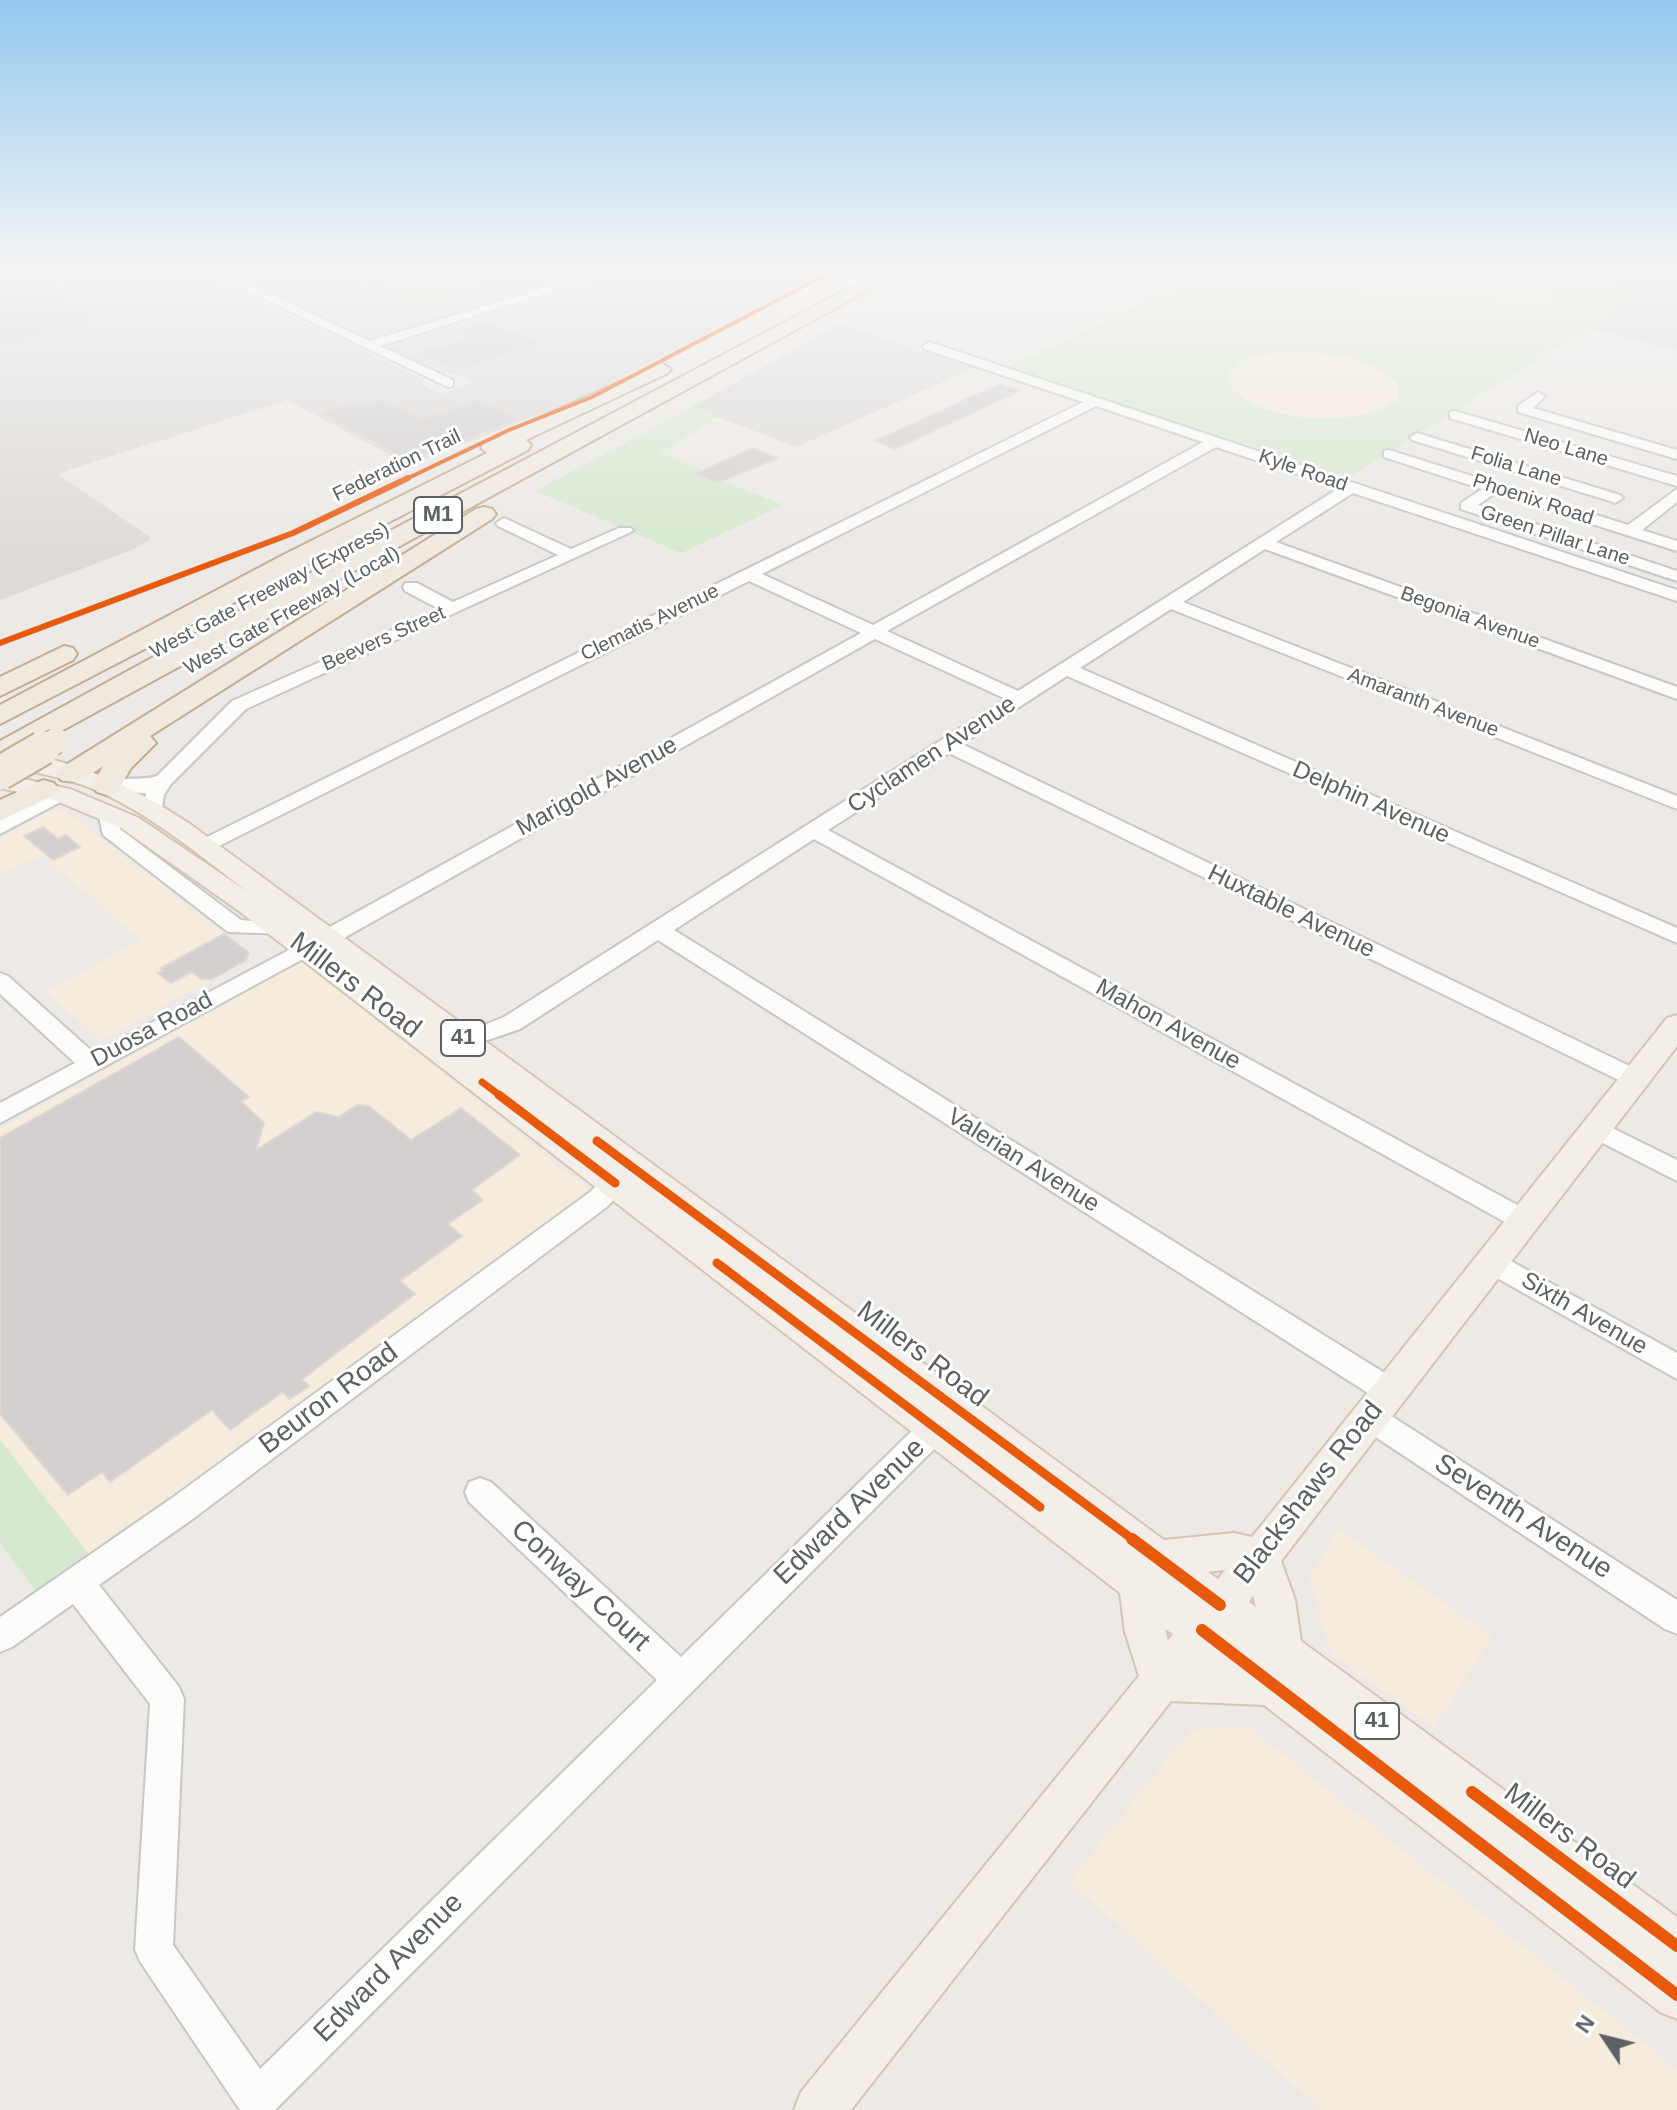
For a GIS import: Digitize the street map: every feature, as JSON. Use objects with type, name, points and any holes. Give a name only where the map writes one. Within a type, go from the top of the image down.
[{"type":"highway","name":"West Gate Freeway (Local)","points":[[0,773],[13,739],[292,560],[666,366]]},
{"type":"highway","name":"West Gate Freeway (Express)","points":[[13,739],[699,366]]},
{"type":"highway","name":"West Gate Freeway (Express)","points":[[13,739],[715,366]]},
{"type":"highway","name":"West Gate Freeway (Local)","points":[[13,739],[559,466],[742,366]]},
{"type":"highway","points":[[0,688],[95,637],[368,504],[661,369]]},
{"type":"highway","points":[[0,812],[58,786],[559,466]]},
{"type":"highway","points":[[108,799],[127,754],[284,643]]},
{"type":"main road","name":"Millers Road","points":[[13,739],[58,786]]},
{"type":"main road","name":"Millers Road","points":[[0,781],[58,786],[154,811],[204,846],[316,943],[615,1183],[934,1429],[1149,1571]]},
{"type":"main road","name":"Millers Road","points":[[108,799],[179,856],[279,929],[316,943],[449,1028],[508,1072],[1277,1668],[1677,1995]]},
{"type":"main road","name":"Blackshaws Road","points":[[819,2110],[1260,1557],[1677,1025]]},
{"type":"main road","points":[[1234,1551],[1260,1557],[1275,1600],[1277,1668],[1161,1680],[1139,1604],[1149,1571],[1234,1551]]},
{"type":"main road","name":"Millers Road","points":[[1277,1668],[1677,1946]]},
{"type":"street","points":[[414,366],[448,383]]},
{"type":"street","name":"Kyle Road","points":[[991,366],[1677,596]]},
{"type":"street","points":[[1538,396],[1523,409],[1677,455]]},
{"type":"street","name":"Clematis Avenue","points":[[204,846],[1096,401]]},
{"type":"street","name":"Neo Lane","points":[[1455,415],[1677,481]]},
{"type":"street","name":"Folia Lane","points":[[1417,437],[1620,493],[1589,518]]},
{"type":"street","name":"Marigold Avenue","points":[[316,943],[1216,441]]},
{"type":"street","name":"Phoenix Road","points":[[1389,454],[1677,546]]},
{"type":"street","name":"Cyclamen Avenue","points":[[449,1028],[485,1033],[512,1023],[1351,487]]},
{"type":"street","name":"Green Pillar Lane","points":[[1494,487],[1466,506],[1677,576]]},
{"type":"street","points":[[1630,531],[1677,494]]},
{"type":"street","points":[[504,523],[570,555]]},
{"type":"street","name":"Beevers Street","points":[[154,811],[154,795],[164,780],[233,708],[625,531]]},
{"type":"street","name":"Begonia Avenue","points":[[1263,543],[1677,693]]},
{"type":"street","points":[[748,574],[1020,699]]},
{"type":"street","points":[[411,587],[452,609]]},
{"type":"street","name":"Amaranth Avenue","points":[[1170,603],[1677,803]]},
{"type":"street","name":"Delphin Avenue","points":[[1066,669],[1677,936]]},
{"type":"street","name":"Huxtable Avenue","points":[[948,745],[1635,1079]]},
{"type":"street","points":[[108,799],[164,780]]},
{"type":"street","points":[[0,828],[58,786]]},
{"type":"street","name":"Mahon Avenue","points":[[814,831],[1523,1220]]},
{"type":"street","name":"Valerian Avenue","points":[[658,930],[1379,1404]]},
{"type":"street","name":"Duosa Road","points":[[0,1114],[316,943]]},
{"type":"street","points":[[0,981],[90,1063]]},
{"type":"street","points":[[508,1072],[496,1047],[501,1035],[512,1023]]},
{"type":"street","points":[[1596,1129],[1677,1171]]},
{"type":"street","points":[[597,1141],[613,1167],[615,1183]]},
{"type":"street","name":"Beuron Road","points":[[0,1636],[183,1508],[599,1199],[615,1183]]},
{"type":"street","name":"Sixth Avenue","points":[[1491,1261],[1677,1367]]},
{"type":"street","name":"Seventh Avenue","points":[[1379,1404],[1677,1618]]},
{"type":"street","name":"Edward Avenue","points":[[77,1583],[167,1699],[154,1950],[257,2100],[934,1429]]},
{"type":"street","name":"Conway Court","points":[[480,1492],[680,1679]]},
{"type":"shaded area","points":[[0,366],[397,366],[423,379],[423,385],[440,394],[474,382],[427,366],[643,366],[578,400],[409,465],[287,400],[57,474],[150,537],[149,540],[134,549],[0,600]]},
{"type":"shaded area","points":[[764,366],[974,368],[796,447],[692,407]]},
{"type":"shaded area","points":[[65,810],[253,957],[100,1041],[45,991],[142,940],[42,855],[0,875],[0,839],[49,811]]},
{"type":"shaded area","points":[[302,961],[595,1195],[93,1559],[0,1440],[0,1129]]},
{"type":"shaded area","points":[[1339,1530],[1493,1637],[1434,1727],[1330,1652],[1309,1576]]},
{"type":"shaded area","points":[[1249,1727],[1677,2070],[1677,2110],[1321,2110],[1070,1881],[1190,1730]]},
{"type":"green space","points":[[1010,366],[1252,366],[1232,389],[1247,399],[1280,412],[1334,417],[1370,414],[1350,366],[1526,366],[1348,478]]},
{"type":"green space","points":[[692,407],[718,417],[660,453],[703,470],[696,475],[711,481],[717,479],[784,505],[681,553],[535,491]]},
{"type":"green space","points":[[0,1440],[93,1559],[39,1596],[0,1543]]},
{"type":"sand","points":[[1236,366],[1372,366],[1399,386],[1399,398],[1360,415],[1308,418],[1281,414],[1239,395],[1227,379]]},
{"type":"building","points":[[445,366],[473,366],[465,369]]},
{"type":"building","points":[[1000,384],[1020,391],[895,449],[875,441]]},
{"type":"building","points":[[384,399],[422,418],[478,399],[521,419],[409,461],[319,414],[353,401],[361,400],[369,404]]},
{"type":"building","points":[[753,448],[778,458],[722,481],[712,481],[695,474]]},
{"type":"building","points":[[43,827],[58,839],[66,835],[80,847],[53,860],[24,836]]},
{"type":"building","points":[[224,934],[249,953],[246,960],[212,979],[201,979],[192,972],[171,983],[158,973],[163,970],[161,968]]},
{"type":"building","points":[[179,1037],[249,1097],[241,1101],[264,1123],[256,1150],[316,1112],[339,1117],[357,1105],[369,1106],[411,1140],[461,1108],[520,1155],[472,1190],[483,1200],[448,1224],[462,1236],[400,1281],[415,1294],[302,1379],[309,1386],[290,1399],[283,1392],[230,1430],[212,1410],[110,1482],[102,1472],[68,1495],[0,1414],[0,1138]]},
{"type":"cycle path","name":"Federation Trail","points":[[0,643],[293,533],[509,430],[592,397],[650,366]]},
{"type":"cycle path","points":[[482,1082],[615,1183]]},
{"type":"cycle path","points":[[597,1141],[1220,1605]]},
{"type":"cycle path","points":[[717,1263],[1040,1507]]},
{"type":"cycle path","points":[[1202,1630],[1677,1995]]},
{"type":"cycle path","points":[[1472,1792],[1677,1946]]}]
